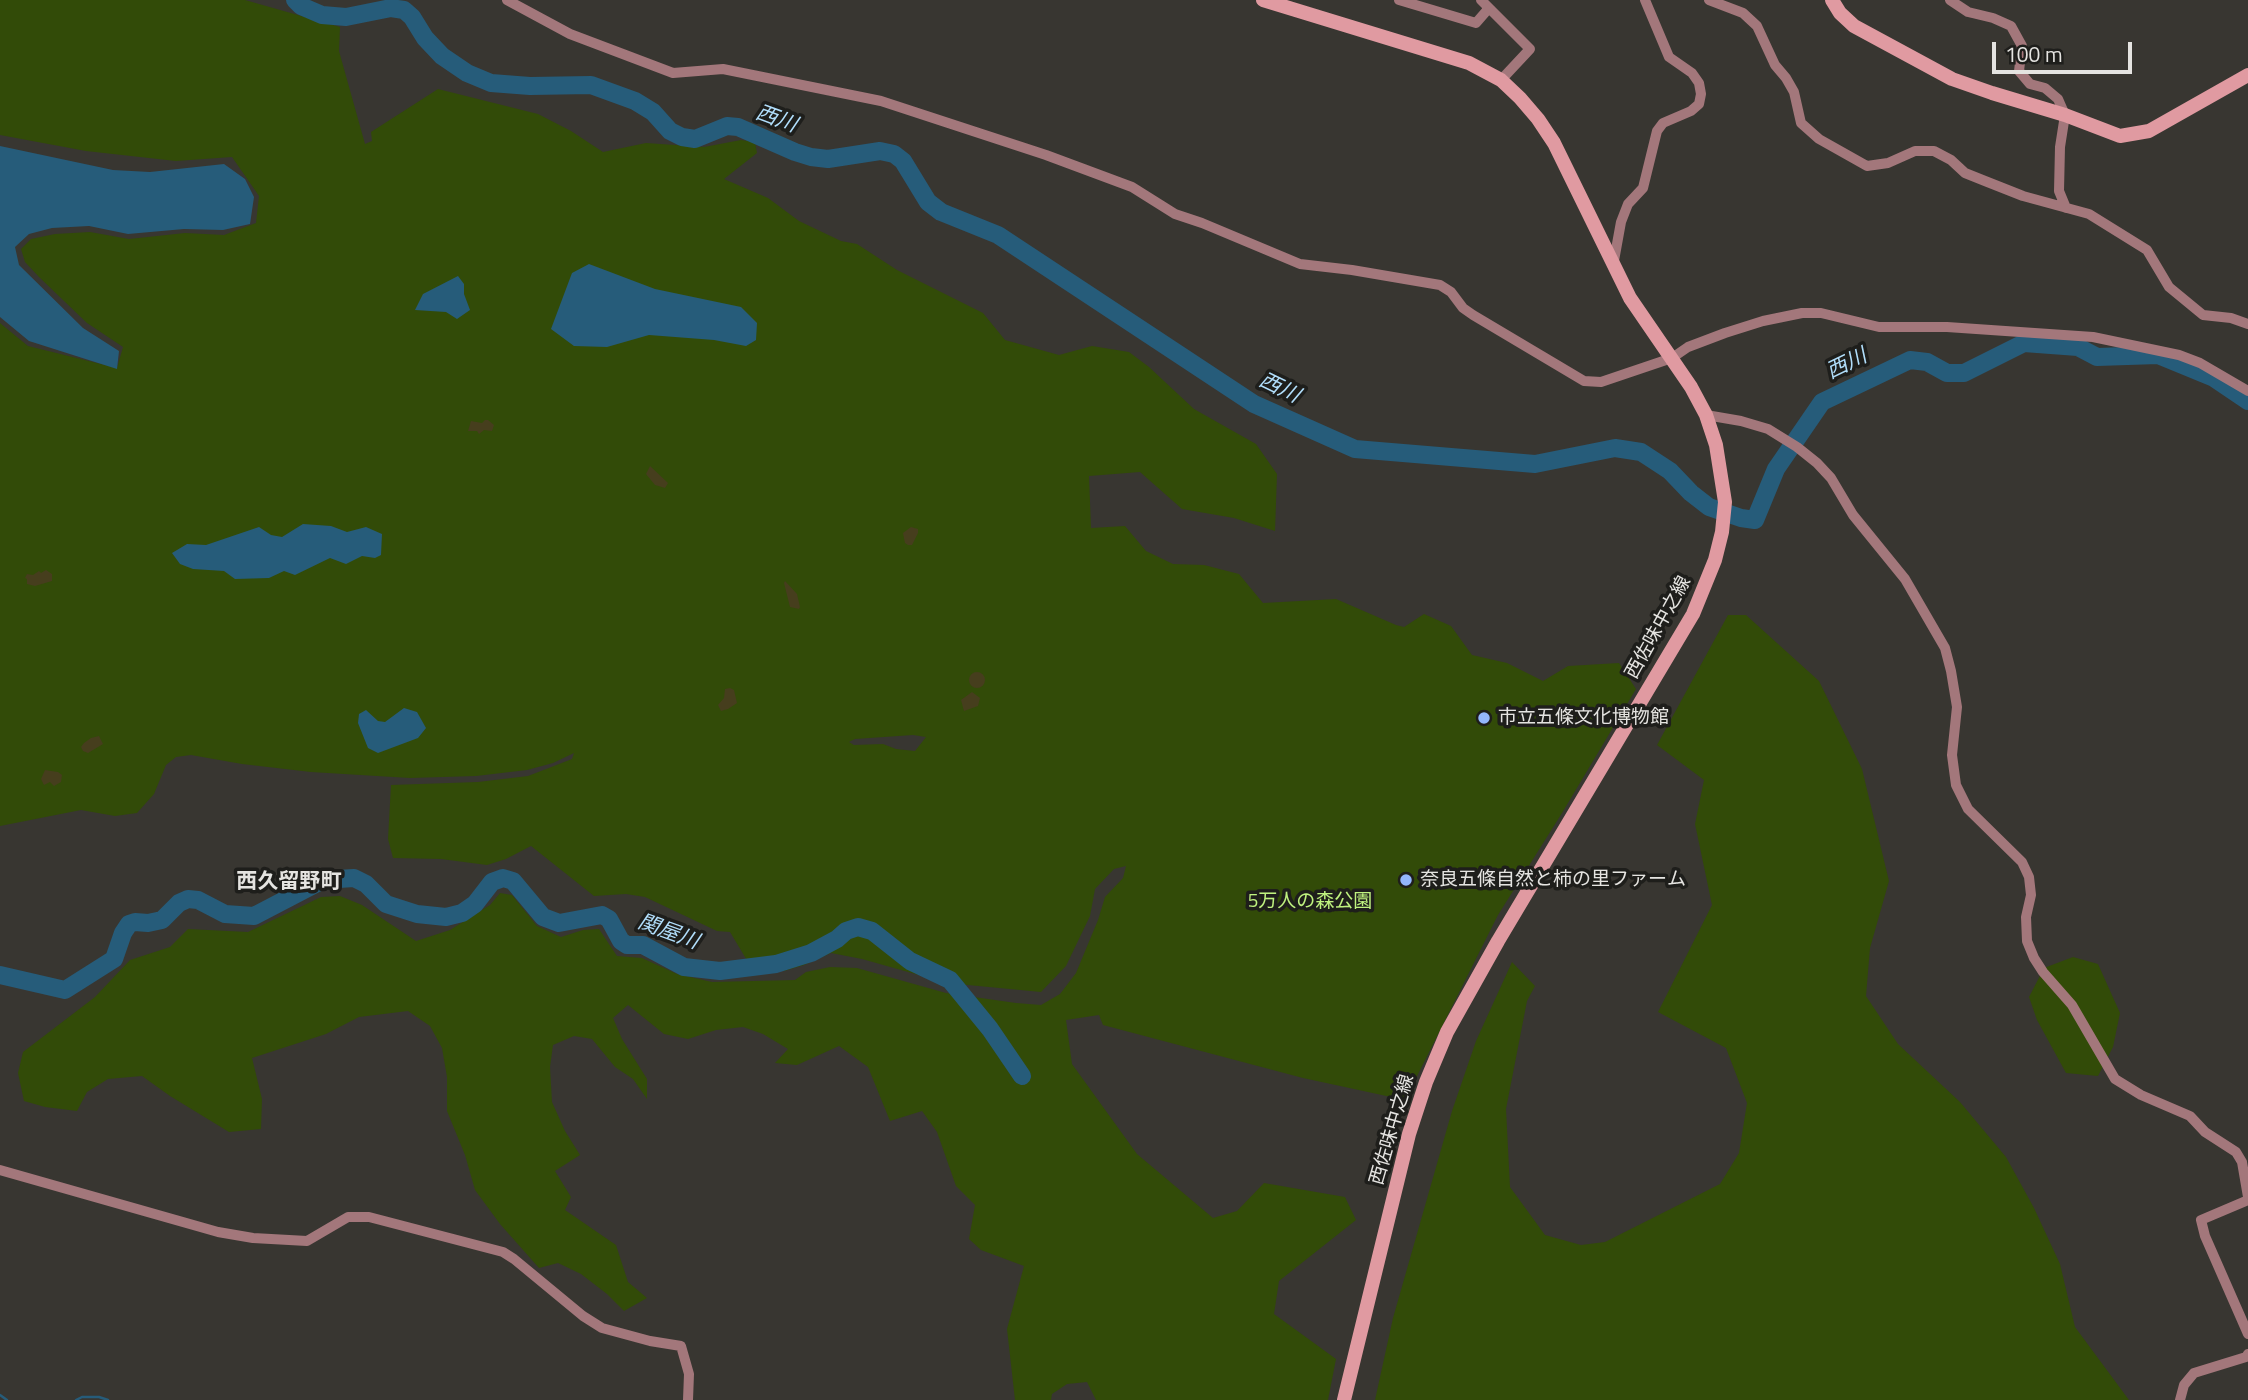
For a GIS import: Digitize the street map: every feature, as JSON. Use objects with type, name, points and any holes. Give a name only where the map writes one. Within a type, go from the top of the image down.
[{"type":"main road","name":"西佐味中之線","points":[[1263,0],[1469,63],[1501,80],[1538,119],[1554,143],[1613,266],[1647,326],[1672,358],[1706,415],[1716,445],[1725,502],[1722,532],[1715,560],[1693,614],[1498,941],[1447,1032],[1426,1082],[1409,1134],[1344,1398]]},
{"type":"main road","points":[[1832,0],[1840,13],[1854,26],[1952,79],[2065,115],[2120,136],[2149,131],[2248,75]]},
{"type":"street","points":[[507,0],[570,34],[673,73],[723,69],[881,101],[1046,155],[1132,187],[1175,214],[1300,264],[1440,285],[1451,292],[1473,315],[1584,381],[1601,382],[1672,358],[1688,347],[1763,321],[1802,313],[1821,313],[1880,327],[1947,327],[2106,339],[2179,355],[2200,363],[2248,391]]},
{"type":"street","points":[[1399,0],[1476,23],[1485,4],[1530,50],[1501,80]]},
{"type":"street","points":[[1613,266],[1621,222],[1628,204],[1643,187],[1657,131],[1663,123],[1691,111],[1699,104],[1701,94],[1699,83],[1692,73],[1670,57],[1645,0]]},
{"type":"street","points":[[1710,0],[1743,13],[1758,26],[1775,65],[1794,92],[1801,123],[1819,139],[1867,166],[1888,163],[1914,150],[1934,151],[1951,160],[1965,173],[2023,196],[2089,214],[2147,250],[2169,287],[2203,315],[2231,318],[2248,324]]},
{"type":"street","points":[[1950,0],[1968,12],[2011,26],[2022,46],[2019,71],[2030,84],[2045,88],[2058,99],[2065,115],[2060,147],[2060,191],[2066,208]]},
{"type":"street","points":[[1706,415],[1768,429],[1817,463],[1831,478],[1853,516],[1905,579],[1945,648],[1951,671],[1957,707],[1952,755],[1956,785],[1968,809],[2022,862],[2029,877],[2031,895],[2026,917],[2026,941],[2034,958],[2072,1005],[2115,1079],[2141,1095],[2190,1116],[2205,1132],[2236,1152],[2242,1162],[2248,1199],[2201,1220],[2248,1334]]},
{"type":"street","points":[[0,1170],[112,1204],[229,1234],[307,1241],[348,1217],[369,1217],[503,1252],[602,1328],[681,1346],[689,1374],[688,1400]]},
{"type":"street","points":[[2180,1400],[2184,1385],[2194,1373],[2246,1357],[2248,1354]]},
{"type":"green space","name":"5万人の森公園","points":[[0,0],[245,0],[340,27],[339,51],[365,144],[372,141],[371,132],[438,89],[538,114],[603,152],[646,143],[704,147],[741,140],[755,142],[757,153],[724,179],[768,198],[799,221],[841,241],[857,244],[897,270],[983,313],[1005,340],[1059,355],[1092,346],[1129,352],[1194,409],[1256,444],[1277,474],[1275,531],[1234,518],[1182,509],[1140,472],[1089,476],[1091,528],[1125,526],[1146,551],[1173,564],[1204,565],[1239,574],[1263,603],[1336,599],[1404,627],[1424,614],[1451,626],[1472,655],[1507,663],[1543,681],[1568,666],[1619,663],[1636,689],[1498,915],[1405,1100],[1303,1078],[1103,1025],[1099,1015],[1066,1020],[1072,1064],[1137,1154],[1213,1218],[1237,1211],[1264,1183],[1345,1197],[1356,1220],[1279,1281],[1274,1314],[1336,1359],[1328,1400],[1096,1400],[1087,1382],[1067,1384],[1052,1394],[1051,1400],[1015,1400],[1007,1329],[1024,1266],[981,1250],[969,1239],[975,1205],[956,1186],[937,1132],[922,1111],[890,1121],[868,1067],[839,1046],[797,1065],[775,1063],[788,1049],[763,1034],[743,1027],[716,1030],[688,1039],[664,1034],[628,1005],[613,1018],[622,1039],[647,1079],[647,1099],[633,1079],[615,1067],[592,1039],[574,1036],[553,1045],[550,1067],[552,1102],[580,1155],[555,1171],[571,1197],[565,1210],[616,1245],[628,1282],[647,1298],[624,1311],[581,1274],[558,1263],[539,1268],[500,1224],[475,1190],[465,1155],[447,1111],[447,1077],[442,1048],[430,1026],[408,1011],[359,1017],[326,1034],[252,1058],[262,1099],[261,1129],[229,1132],[142,1076],[108,1079],[87,1092],[77,1111],[24,1101],[18,1073],[23,1052],[95,997],[130,960],[170,947],[188,929],[248,932],[321,897],[340,896],[362,905],[416,941],[450,930],[490,905],[500,893],[512,895],[537,926],[561,937],[583,930],[599,929],[617,956],[642,958],[677,974],[712,982],[795,980],[806,972],[830,967],[857,968],[946,993],[1041,1005],[1060,994],[1076,973],[1105,897],[1123,878],[1126,866],[1114,869],[1095,889],[1090,916],[1066,966],[1041,992],[947,983],[831,953],[784,971],[748,962],[730,932],[717,931],[645,897],[626,894],[594,896],[531,846],[487,865],[441,859],[393,858],[388,839],[391,785],[478,782],[528,776],[572,759],[574,753],[553,763],[527,770],[476,776],[410,778],[311,772],[191,755],[176,757],[166,765],[154,794],[137,813],[115,816],[81,810],[0,826],[0,323],[28,346],[117,368],[123,347],[87,323],[39,277],[25,262],[21,249],[31,239],[55,234],[90,232],[129,239],[185,233],[224,235],[256,223],[259,196],[232,157],[176,161],[86,151],[0,135]],"holes":[[[913,735],[926,737],[915,751],[896,749],[883,744],[854,745],[849,742],[855,739]]]},
{"type":"green space","points":[[1728,615],[1746,615],[1819,681],[1862,769],[1889,881],[1870,948],[1866,996],[1898,1044],[1960,1102],[2006,1157],[2060,1264],[2075,1327],[2129,1400],[1375,1400],[1393,1318],[1452,1111],[1476,1041],[1512,962],[1535,986],[1527,1001],[1506,1109],[1510,1187],[1545,1235],[1581,1245],[1605,1242],[1720,1184],[1739,1153],[1747,1103],[1726,1048],[1658,1012],[1712,905],[1695,824],[1704,780],[1657,745]]},
{"type":"green space","points":[[2073,957],[2098,964],[2120,1013],[2113,1047],[2098,1076],[2066,1073],[2037,1020],[2029,997],[2044,968]]},
{"type":"sand","points":[[485,420],[494,425],[492,431],[484,430],[479,434],[477,431],[468,431],[471,421],[482,423]]},
{"type":"sand","points":[[650,466],[668,483],[665,488],[655,485],[646,474]]},
{"type":"sand","points":[[911,527],[918,529],[918,533],[912,545],[908,545],[903,533]]},
{"type":"sand","points":[[46,570],[52,574],[52,581],[35,586],[27,584],[27,574],[33,575]]},
{"type":"sand","points":[[785,581],[797,594],[799,609],[790,607]]},
{"type":"sand","points":[[977,672],[985,680],[977,688],[969,680]]},
{"type":"sand","points":[[725,689],[734,690],[737,703],[721,711],[718,705],[724,698]]},
{"type":"sand","points":[[972,692],[980,698],[978,706],[964,711],[961,700]]},
{"type":"sand","points":[[99,736],[103,744],[88,753],[83,751],[81,747],[84,743]]},
{"type":"sand","points":[[45,770],[62,775],[61,782],[54,786],[50,782],[44,785],[41,779]]},
{"type":"water","points":[[0,146],[113,170],[150,172],[224,164],[245,179],[254,197],[250,224],[223,230],[184,229],[128,234],[89,226],[52,228],[29,234],[15,247],[19,265],[83,328],[119,351],[117,369],[29,341],[0,317]]},
{"type":"water","points":[[589,264],[655,289],[741,307],[757,323],[756,340],[746,346],[714,340],[649,335],[607,347],[574,346],[551,329],[572,273]]},
{"type":"water","points":[[458,276],[464,284],[464,294],[470,310],[457,319],[446,312],[415,310],[423,294]]},
{"type":"water","points":[[303,524],[331,526],[347,532],[366,527],[382,534],[381,555],[375,558],[362,556],[346,564],[330,558],[295,575],[284,571],[269,578],[235,579],[224,571],[193,569],[180,564],[172,553],[187,544],[206,545],[259,527],[271,535],[282,537]]},
{"type":"water","points":[[404,708],[417,712],[426,728],[418,738],[378,753],[368,748],[358,723],[359,714],[366,710],[378,721],[385,722]]},
{"type":"waterway","name":"西川","points":[[295,0],[301,6],[322,15],[346,17],[391,8],[404,10],[442,56],[467,73],[491,83],[530,86],[591,85],[635,101],[653,112],[670,131],[682,137],[695,139],[727,126],[738,127],[811,157],[828,159],[880,151],[894,154],[903,161],[928,202],[941,212],[998,235],[1254,404],[1355,449],[1535,464],[1615,448],[1641,452],[1670,471],[1709,507],[1755,520],[1776,469],[1822,402],[1910,360],[1927,362],[1947,373],[1964,373],[2024,343],[2078,347],[2097,357],[2158,355],[2214,378],[2248,401]]},
{"type":"waterway","name":"関屋川","points":[[0,975],[65,990],[114,959],[129,924],[162,920],[179,903],[188,899],[198,900],[225,914],[254,916],[323,880],[354,878],[366,884],[386,904],[417,914],[446,917],[462,913],[475,904],[492,882],[503,878],[513,881],[543,917],[559,923],[602,915],[609,919],[621,941],[627,945],[643,945],[684,967],[720,971],[776,964],[811,953],[846,931],[858,927],[872,931],[910,961],[950,980],[990,1029],[1022,1076]]},
{"type":"waterway","points":[[0,1395],[7,1400]]},
{"type":"waterway","points":[[76,1400],[82,1397],[108,1400]]},
{"type":"place","name":"市立五條文化博物館","points":[[1484,718]]},
{"type":"place","name":"奈良五條自然と柿の里ファーム","points":[[1406,880]]},
{"type":"district","name":"西久留野町","points":[[289,883]]}]
